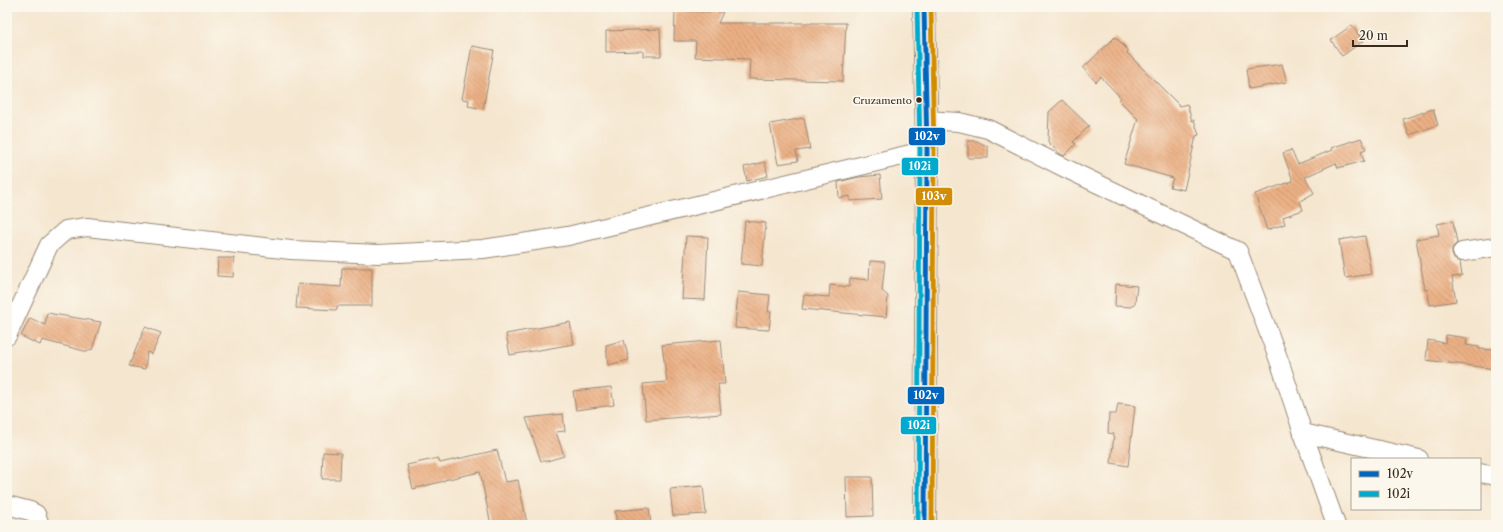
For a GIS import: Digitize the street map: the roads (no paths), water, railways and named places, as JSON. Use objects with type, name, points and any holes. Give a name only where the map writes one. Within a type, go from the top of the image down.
[{"type":"main road","points":[[924,7],[925,120],[927,150],[925,525]]},
{"type":"street","points":[[925,120],[960,122],[988,129],[1065,168],[1238,251],[1280,363],[1336,525]]},
{"type":"street","points":[[7,336],[49,245],[66,230],[87,228],[291,250],[378,254],[483,249],[568,236],[927,150]]},
{"type":"street","points":[[1462,252],[1496,247]]},
{"type":"street","points":[[1303,433],[1415,458]]},
{"type":"street","points":[[1481,473],[1496,476]]},
{"type":"street","points":[[7,505],[36,514],[40,525]]},
{"type":"place","name":"Cruzamento","points":[[919,100]]}]
